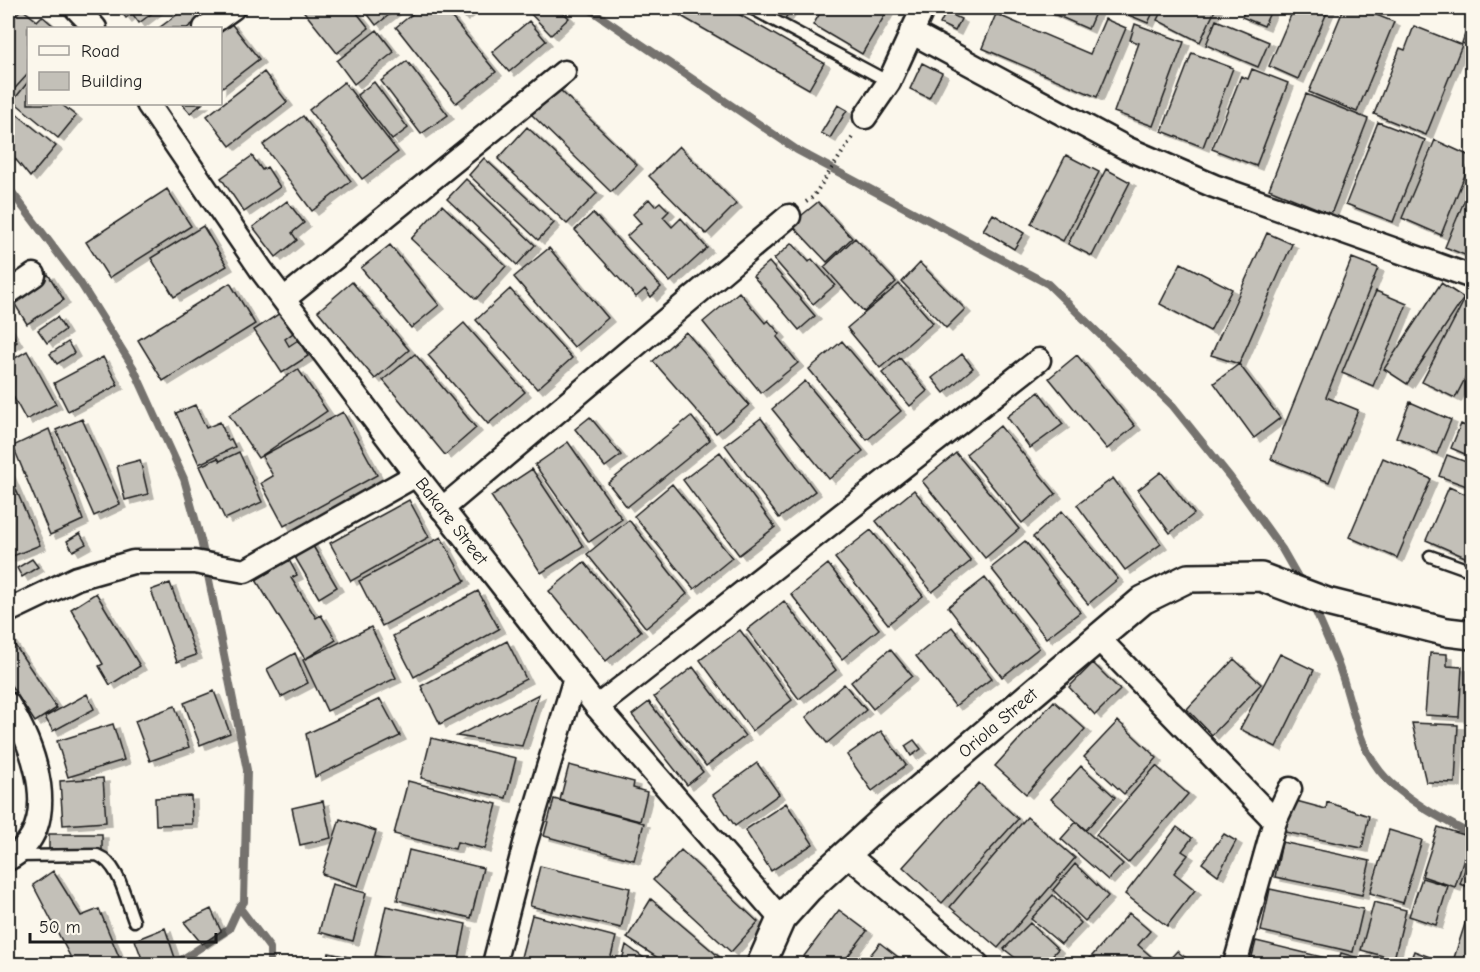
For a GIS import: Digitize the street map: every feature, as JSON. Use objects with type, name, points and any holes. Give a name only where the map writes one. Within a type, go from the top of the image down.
[{"type":"street","points":[[76,8],[93,27]]},
{"type":"street","points":[[206,27],[233,8]]},
{"type":"street","points":[[866,117],[889,82],[923,8]]},
{"type":"street","points":[[910,32],[1126,148],[1214,186],[1473,277]]},
{"type":"street","points":[[284,299],[564,72]]},
{"type":"street","name":"Bakare Street","points":[[149,105],[284,299],[442,509],[597,707],[781,919]]},
{"type":"street","points":[[442,509],[789,216]]},
{"type":"street","points":[[8,293],[34,275]]},
{"type":"street","points":[[597,707],[1039,360]]},
{"type":"street","points":[[8,610],[77,578],[133,562],[194,562],[245,572],[416,475]]},
{"type":"street","name":"Oriola Street","points":[[761,964],[781,919],[808,889],[848,855],[889,815],[1143,600],[1188,578],[1241,575],[1261,577],[1327,602],[1447,632],[1473,635]]},
{"type":"street","points":[[1098,638],[1275,821]]},
{"type":"street","points":[[494,964],[525,844],[574,678]]},
{"type":"street","points":[[8,704],[26,737],[38,770],[40,802],[35,826],[10,857]]},
{"type":"street","points":[[1235,964],[1275,821],[1290,789]]},
{"type":"street","points":[[848,855],[977,964]]},
{"type":"lane","points":[[751,8],[889,82]]},
{"type":"lane","points":[[1430,556],[1473,571]]},
{"type":"lane","points":[[10,857],[97,855],[107,859],[114,867],[134,921]]},
{"type":"path","points":[[813,197],[847,146]]},
{"type":"building","points":[[118,8],[159,8],[139,23],[132,13],[126,18]]},
{"type":"building","points":[[186,8],[213,8],[188,27],[160,27]]},
{"type":"building","points":[[301,8],[353,8],[369,28],[337,53]]},
{"type":"building","points":[[363,8],[398,8],[376,25]]},
{"type":"building","points":[[420,8],[444,8],[496,72],[456,103],[396,27]]},
{"type":"building","points":[[454,8],[474,8],[462,17]]},
{"type":"building","points":[[525,8],[559,8],[569,18],[551,35]]},
{"type":"building","points":[[667,8],[728,8],[824,63],[809,89]]},
{"type":"building","points":[[763,8],[792,8],[784,20]]},
{"type":"building","points":[[823,8],[889,8],[862,54],[813,25]]},
{"type":"building","points":[[1040,8],[1097,8],[1088,29]]},
{"type":"building","points":[[1112,8],[1155,8],[1148,23]]},
{"type":"building","points":[[1163,8],[1216,8],[1200,42],[1157,20]]},
{"type":"building","points":[[1246,8],[1272,8],[1264,26],[1242,17]]},
{"type":"building","points":[[1294,8],[1329,8],[1298,79],[1269,66]]},
{"type":"building","points":[[1344,8],[1359,8],[1394,22],[1357,112],[1309,92]]},
{"type":"building","points":[[22,9],[37,21],[42,16],[55,27],[27,27],[27,75],[8,96],[8,22]]},
{"type":"building","points":[[946,12],[961,19],[955,31],[940,24]]},
{"type":"building","points":[[996,14],[1090,54],[1105,19],[1126,28],[1097,97],[982,48]]},
{"type":"building","points":[[1216,20],[1269,42],[1258,67],[1206,45]]},
{"type":"building","points":[[529,21],[546,41],[509,72],[492,52]]},
{"type":"building","points":[[230,22],[259,59],[222,87],[222,28]]},
{"type":"building","points":[[1469,22],[1472,24],[1472,47],[1462,43]]},
{"type":"building","points":[[1135,24],[1184,42],[1153,126],[1114,112],[1139,43],[1130,40]]},
{"type":"building","points":[[1414,26],[1462,45],[1426,135],[1374,114],[1400,48],[1405,50]]},
{"type":"building","points":[[377,30],[394,52],[354,84],[337,61]]},
{"type":"building","points":[[1192,53],[1233,68],[1203,147],[1162,131]]},
{"type":"building","points":[[407,61],[448,115],[421,134],[381,81]]},
{"type":"building","points":[[922,63],[942,73],[929,98],[910,89]]},
{"type":"building","points":[[1252,69],[1288,83],[1256,166],[1212,149],[1241,76],[1248,79]]},
{"type":"building","points":[[264,72],[287,102],[230,146],[207,116]]},
{"type":"building","points":[[344,82],[398,152],[362,179],[309,110]]},
{"type":"building","points":[[374,82],[408,128],[392,140],[357,95]]},
{"type":"building","points":[[27,83],[27,105],[62,105],[76,116],[58,138],[13,101]]},
{"type":"building","points":[[557,87],[637,165],[611,192],[531,114]]},
{"type":"building","points":[[1306,94],[1368,119],[1331,214],[1269,189]]},
{"type":"building","points":[[183,105],[201,105],[190,113]]},
{"type":"building","points":[[838,105],[847,110],[830,138],[821,133]]},
{"type":"building","points":[[8,107],[56,146],[30,177],[8,150]]},
{"type":"building","points":[[303,116],[351,181],[312,211],[263,145]]},
{"type":"building","points":[[1378,122],[1425,140],[1393,222],[1346,204]]},
{"type":"building","points":[[527,127],[597,193],[567,224],[498,159]]},
{"type":"building","points":[[1435,140],[1472,157],[1441,235],[1402,218]]},
{"type":"building","points":[[679,146],[736,204],[706,234],[649,176]]},
{"type":"building","points":[[1066,155],[1099,172],[1063,241],[1031,224]]},
{"type":"building","points":[[252,156],[262,170],[267,167],[280,187],[244,212],[221,178]]},
{"type":"building","points":[[484,158],[554,223],[538,240],[469,175]]},
{"type":"building","points":[[1106,169],[1130,182],[1092,256],[1068,244]]},
{"type":"building","points":[[466,179],[535,245],[517,265],[447,199]]},
{"type":"building","points":[[1472,182],[1472,258],[1445,247]]},
{"type":"building","points":[[167,189],[191,226],[109,278],[86,242]]},
{"type":"building","points":[[649,199],[655,206],[660,202],[669,211],[663,217],[672,227],[681,218],[707,248],[670,282],[627,236],[641,223],[633,214]]},
{"type":"building","points":[[287,201],[304,223],[292,233],[297,240],[276,257],[253,227]]},
{"type":"building","points":[[818,202],[852,238],[827,262],[791,224]]},
{"type":"building","points":[[442,205],[506,266],[476,299],[411,239]]},
{"type":"building","points":[[593,213],[661,287],[651,297],[645,289],[636,297],[575,230]]},
{"type":"building","points":[[993,214],[1024,233],[1014,249],[983,230]]},
{"type":"building","points":[[203,226],[227,266],[174,297],[151,258]]},
{"type":"building","points":[[1267,233],[1292,244],[1239,364],[1211,355]]},
{"type":"building","points":[[855,238],[896,282],[864,312],[824,267]]},
{"type":"building","points":[[792,243],[809,262],[812,259],[835,285],[813,304],[774,259]]},
{"type":"building","points":[[390,245],[439,305],[411,328],[361,268]]},
{"type":"building","points":[[549,248],[608,318],[574,347],[514,277]]},
{"type":"building","points":[[1352,258],[1378,268],[1326,397],[1358,410],[1329,482],[1271,459]]},
{"type":"building","points":[[769,262],[815,316],[799,330],[753,276]]},
{"type":"building","points":[[920,263],[965,309],[946,328],[902,282]]},
{"type":"building","points":[[1181,263],[1232,289],[1210,331],[1160,304]]},
{"type":"building","points":[[48,274],[64,300],[27,324],[11,298]]},
{"type":"building","points":[[352,282],[409,350],[375,379],[318,311]]},
{"type":"building","points":[[230,283],[255,324],[163,381],[138,340]]},
{"type":"building","points":[[1441,283],[1464,298],[1407,384],[1384,369]]},
{"type":"building","points":[[899,284],[933,323],[880,368],[847,328]]},
{"type":"building","points":[[510,289],[572,358],[537,389],[476,320]]},
{"type":"building","points":[[1376,291],[1407,304],[1373,386],[1342,373]]},
{"type":"building","points":[[1469,291],[1472,293],[1472,365],[1455,398],[1422,382]]},
{"type":"building","points":[[739,292],[765,323],[768,320],[780,334],[777,337],[798,363],[761,393],[703,322]]},
{"type":"building","points":[[280,313],[293,333],[285,339],[289,346],[298,340],[308,356],[282,373],[254,330]]},
{"type":"building","points":[[57,317],[65,330],[47,343],[38,330]]},
{"type":"building","points":[[464,323],[525,392],[488,424],[428,355]]},
{"type":"building","points":[[8,327],[17,342],[8,348]]},
{"type":"building","points":[[686,332],[749,405],[716,433],[653,361]]},
{"type":"building","points":[[842,341],[901,411],[867,440],[809,369]]},
{"type":"building","points":[[68,342],[74,353],[57,364],[50,354]]},
{"type":"building","points":[[27,351],[56,404],[26,420],[8,387],[8,362]]},
{"type":"building","points":[[415,354],[476,428],[445,455],[383,380]]},
{"type":"building","points":[[962,354],[973,368],[944,393],[932,378]]},
{"type":"building","points":[[1077,355],[1135,426],[1107,449],[1049,378]]},
{"type":"building","points":[[103,357],[118,385],[68,411],[54,383]]},
{"type":"building","points":[[900,358],[927,391],[910,406],[882,373]]},
{"type":"building","points":[[1239,364],[1280,418],[1254,438],[1214,383]]},
{"type":"building","points":[[298,369],[327,411],[258,458],[229,415]]},
{"type":"building","points":[[805,381],[863,451],[829,479],[772,409]]},
{"type":"building","points":[[1039,392],[1063,424],[1030,448],[1007,417]]},
{"type":"building","points":[[1410,402],[1451,420],[1437,454],[1396,437]]},
{"type":"building","points":[[195,405],[206,428],[220,422],[228,440],[231,439],[235,447],[199,464],[176,413]]},
{"type":"building","points":[[343,412],[377,475],[284,526],[261,483],[273,476],[262,456]]},
{"type":"building","points":[[691,416],[710,440],[627,507],[608,483]]},
{"type":"building","points":[[590,417],[621,455],[605,467],[575,429]]},
{"type":"building","points":[[761,418],[815,491],[779,518],[725,445]]},
{"type":"building","points":[[82,419],[120,504],[94,516],[56,430]]},
{"type":"building","points":[[1461,424],[1472,429],[1472,457],[1451,448]]},
{"type":"building","points":[[1000,426],[1056,494],[1022,523],[966,454]]},
{"type":"building","points":[[49,429],[83,520],[50,535],[13,446]]},
{"type":"building","points":[[568,442],[622,519],[589,542],[535,465]]},
{"type":"building","points":[[239,452],[262,502],[225,519],[200,466],[218,458],[220,461]]},
{"type":"building","points":[[720,452],[775,527],[739,555],[683,480]]},
{"type":"building","points":[[956,453],[1019,529],[985,558],[922,481]]},
{"type":"building","points":[[1447,455],[1472,464],[1472,488],[1439,476]]},
{"type":"building","points":[[1383,458],[1431,479],[1397,558],[1349,537]]},
{"type":"building","points":[[140,460],[148,494],[125,500],[117,466]]},
{"type":"building","points":[[532,469],[583,546],[541,573],[491,496]]},
{"type":"building","points":[[8,471],[40,545],[8,558]]},
{"type":"building","points":[[1161,472],[1194,514],[1170,533],[1138,490]]},
{"type":"building","points":[[1113,478],[1161,544],[1125,570],[1077,505]]},
{"type":"building","points":[[672,484],[732,558],[694,589],[634,516]]},
{"type":"building","points":[[1449,487],[1472,497],[1472,560],[1426,540]]},
{"type":"building","points":[[914,490],[971,561],[932,592],[876,521]]},
{"type":"building","points":[[409,500],[429,537],[351,581],[330,543]]},
{"type":"building","points":[[1062,511],[1118,579],[1088,604],[1033,537]]},
{"type":"building","points":[[629,520],[687,594],[646,628],[587,554]]},
{"type":"building","points":[[871,530],[923,596],[888,624],[835,558]]},
{"type":"building","points":[[80,533],[86,544],[73,551],[67,541]]},
{"type":"building","points":[[441,537],[465,581],[382,626],[359,581]]},
{"type":"building","points":[[310,541],[337,587],[319,598],[292,552]]},
{"type":"building","points":[[1025,541],[1080,612],[1046,638],[991,568]]},
{"type":"building","points":[[32,559],[38,567],[22,577],[17,568]]},
{"type":"building","points":[[289,560],[297,575],[291,578],[316,618],[321,615],[336,640],[305,659],[256,580]]},
{"type":"building","points":[[584,562],[641,631],[606,661],[549,591]]},
{"type":"building","points":[[828,564],[879,629],[842,659],[791,594]]},
{"type":"building","points":[[985,578],[1039,648],[1002,677],[948,607]]},
{"type":"building","points":[[170,583],[196,655],[177,662],[151,590]]},
{"type":"building","points":[[478,591],[499,629],[414,677],[393,636]]},
{"type":"building","points":[[96,593],[140,666],[110,685],[99,666],[103,664],[71,609]]},
{"type":"building","points":[[784,601],[836,670],[799,699],[747,630]]},
{"type":"building","points":[[371,627],[396,678],[327,711],[303,660]]},
{"type":"building","points":[[952,627],[992,678],[955,706],[916,656]]},
{"type":"building","points":[[740,630],[792,700],[752,731],[700,660]]},
{"type":"building","points":[[8,635],[57,708],[35,722],[8,681]]},
{"type":"building","points":[[507,641],[526,679],[440,724],[421,686]]},
{"type":"building","points":[[890,649],[912,676],[873,709],[851,682]]},
{"type":"building","points":[[295,653],[308,683],[281,697],[267,669]]},
{"type":"building","points":[[1430,653],[1447,654],[1447,666],[1462,667],[1459,717],[1425,715]]},
{"type":"building","points":[[1280,654],[1314,670],[1276,747],[1240,729]]},
{"type":"building","points":[[1234,659],[1261,684],[1212,735],[1187,709]]},
{"type":"building","points":[[1093,663],[1120,690],[1095,715],[1069,687]]},
{"type":"building","points":[[693,667],[745,736],[706,766],[654,697]]},
{"type":"building","points":[[844,684],[866,710],[827,743],[806,717]]},
{"type":"building","points":[[214,691],[230,733],[200,745],[184,703]]},
{"type":"building","points":[[87,694],[94,709],[53,731],[45,717]]},
{"type":"building","points":[[539,694],[522,746],[457,736]]},
{"type":"building","points":[[380,699],[400,736],[315,777],[306,734]]},
{"type":"building","points":[[1054,701],[1085,729],[1026,794],[995,766]]},
{"type":"building","points":[[649,702],[703,772],[687,785],[632,715]]},
{"type":"building","points":[[175,706],[189,747],[150,761],[135,721]]},
{"type":"building","points":[[1118,721],[1157,758],[1124,794],[1084,757]]},
{"type":"building","points":[[1412,723],[1458,725],[1455,783],[1426,782]]},
{"type":"building","points":[[113,724],[124,760],[68,777],[57,741]]},
{"type":"building","points":[[881,731],[906,765],[872,791],[847,755]]},
{"type":"building","points":[[431,738],[516,758],[506,798],[421,778]]},
{"type":"building","points":[[914,740],[921,749],[911,756],[905,746]]},
{"type":"building","points":[[757,763],[779,794],[735,826],[713,795]]},
{"type":"building","points":[[569,765],[634,782],[633,788],[647,792],[640,821],[560,800]]},
{"type":"building","points":[[1081,766],[1115,797],[1086,830],[1051,799]]},
{"type":"building","points":[[1156,766],[1188,794],[1128,863],[1096,835]]},
{"type":"building","points":[[103,778],[106,822],[63,825],[60,781]]},
{"type":"building","points":[[408,781],[497,804],[485,849],[457,842],[455,849],[394,834]]},
{"type":"building","points":[[979,783],[1018,819],[942,903],[903,867]]},
{"type":"building","points":[[191,796],[192,824],[156,825],[155,798]]},
{"type":"building","points":[[554,799],[644,823],[634,860],[544,836]]},
{"type":"building","points":[[1289,799],[1326,809],[1327,802],[1369,816],[1362,848],[1280,831]]},
{"type":"building","points":[[323,801],[331,838],[300,845],[292,808]]},
{"type":"building","points":[[786,803],[813,844],[771,871],[745,830]]},
{"type":"building","points":[[1027,817],[1075,858],[998,948],[950,907]]},
{"type":"building","points":[[340,819],[376,831],[358,886],[322,874]]},
{"type":"building","points":[[1076,822],[1123,864],[1108,880],[1061,839]]},
{"type":"building","points":[[1177,827],[1192,838],[1182,851],[1188,855],[1174,873],[1195,890],[1167,926],[1125,894]]},
{"type":"building","points":[[1438,827],[1471,837],[1455,887],[1422,876]]},
{"type":"building","points":[[1389,830],[1422,840],[1403,903],[1370,893]]},
{"type":"building","points":[[49,834],[102,834],[102,850],[49,850]]},
{"type":"building","points":[[1224,834],[1236,841],[1218,875],[1202,863]]},
{"type":"building","points":[[1282,842],[1370,861],[1362,895],[1275,877]]},
{"type":"building","points":[[1472,849],[1472,888],[1460,884]]},
{"type":"building","points":[[409,850],[483,868],[471,918],[397,900]]},
{"type":"building","points":[[681,850],[758,922],[731,952],[653,880]]},
{"type":"building","points":[[1075,864],[1108,896],[1085,921],[1053,890]]},
{"type":"building","points":[[540,866],[630,888],[621,928],[530,906]]},
{"type":"building","points":[[53,871],[81,916],[99,909],[122,964],[66,964],[72,960],[33,885]]},
{"type":"building","points":[[1422,878],[1448,886],[1436,925],[1409,916]]},
{"type":"building","points":[[332,884],[366,893],[353,941],[319,932]]},
{"type":"building","points":[[1270,889],[1363,909],[1353,952],[1261,931]]},
{"type":"building","points":[[1053,895],[1081,923],[1061,944],[1031,919]]},
{"type":"building","points":[[651,899],[724,961],[722,964],[667,964],[627,938]]},
{"type":"building","points":[[1374,902],[1406,910],[1394,959],[1361,950]]},
{"type":"building","points":[[1472,902],[1472,964],[1464,964],[1453,961]]},
{"type":"building","points":[[386,906],[466,924],[458,964],[414,964],[375,956]]},
{"type":"building","points":[[211,909],[221,931],[202,944],[184,922]]},
{"type":"building","points":[[839,910],[867,931],[842,964],[798,964]]},
{"type":"building","points":[[1129,913],[1150,931],[1138,945],[1153,958],[1147,964],[1085,964]]},
{"type":"building","points":[[532,915],[616,937],[609,964],[532,964],[520,961]]},
{"type":"building","points":[[1030,923],[1058,949],[1044,964],[1023,964],[1004,949]]},
{"type":"building","points":[[165,928],[175,958],[164,964],[144,964],[135,940]]},
{"type":"building","points":[[1256,941],[1334,960],[1333,964],[1250,964]]},
{"type":"building","points":[[880,943],[907,964],[863,964]]},
{"type":"building","points":[[626,945],[652,964],[621,964]]},
{"type":"building","points":[[1177,951],[1193,964],[1165,964]]},
{"type":"building","points":[[1414,951],[1448,964],[1409,964]]},
{"type":"building","points":[[329,953],[383,964],[326,964]]},
{"type":"building","points":[[1341,953],[1366,960],[1365,964],[1338,964]]},
{"type":"waterway","points":[[588,8],[797,150],[1048,284],[1173,406],[1230,477],[1282,549],[1302,584]]},
{"type":"waterway","points":[[8,187],[81,284],[133,367],[184,479],[201,540],[247,770],[244,902],[239,907],[270,948],[270,964]]},
{"type":"waterway","points":[[1312,603],[1339,667],[1364,743],[1380,771],[1391,783],[1430,812],[1472,835]]},
{"type":"waterway","points":[[175,964],[229,929],[239,907]]}]
